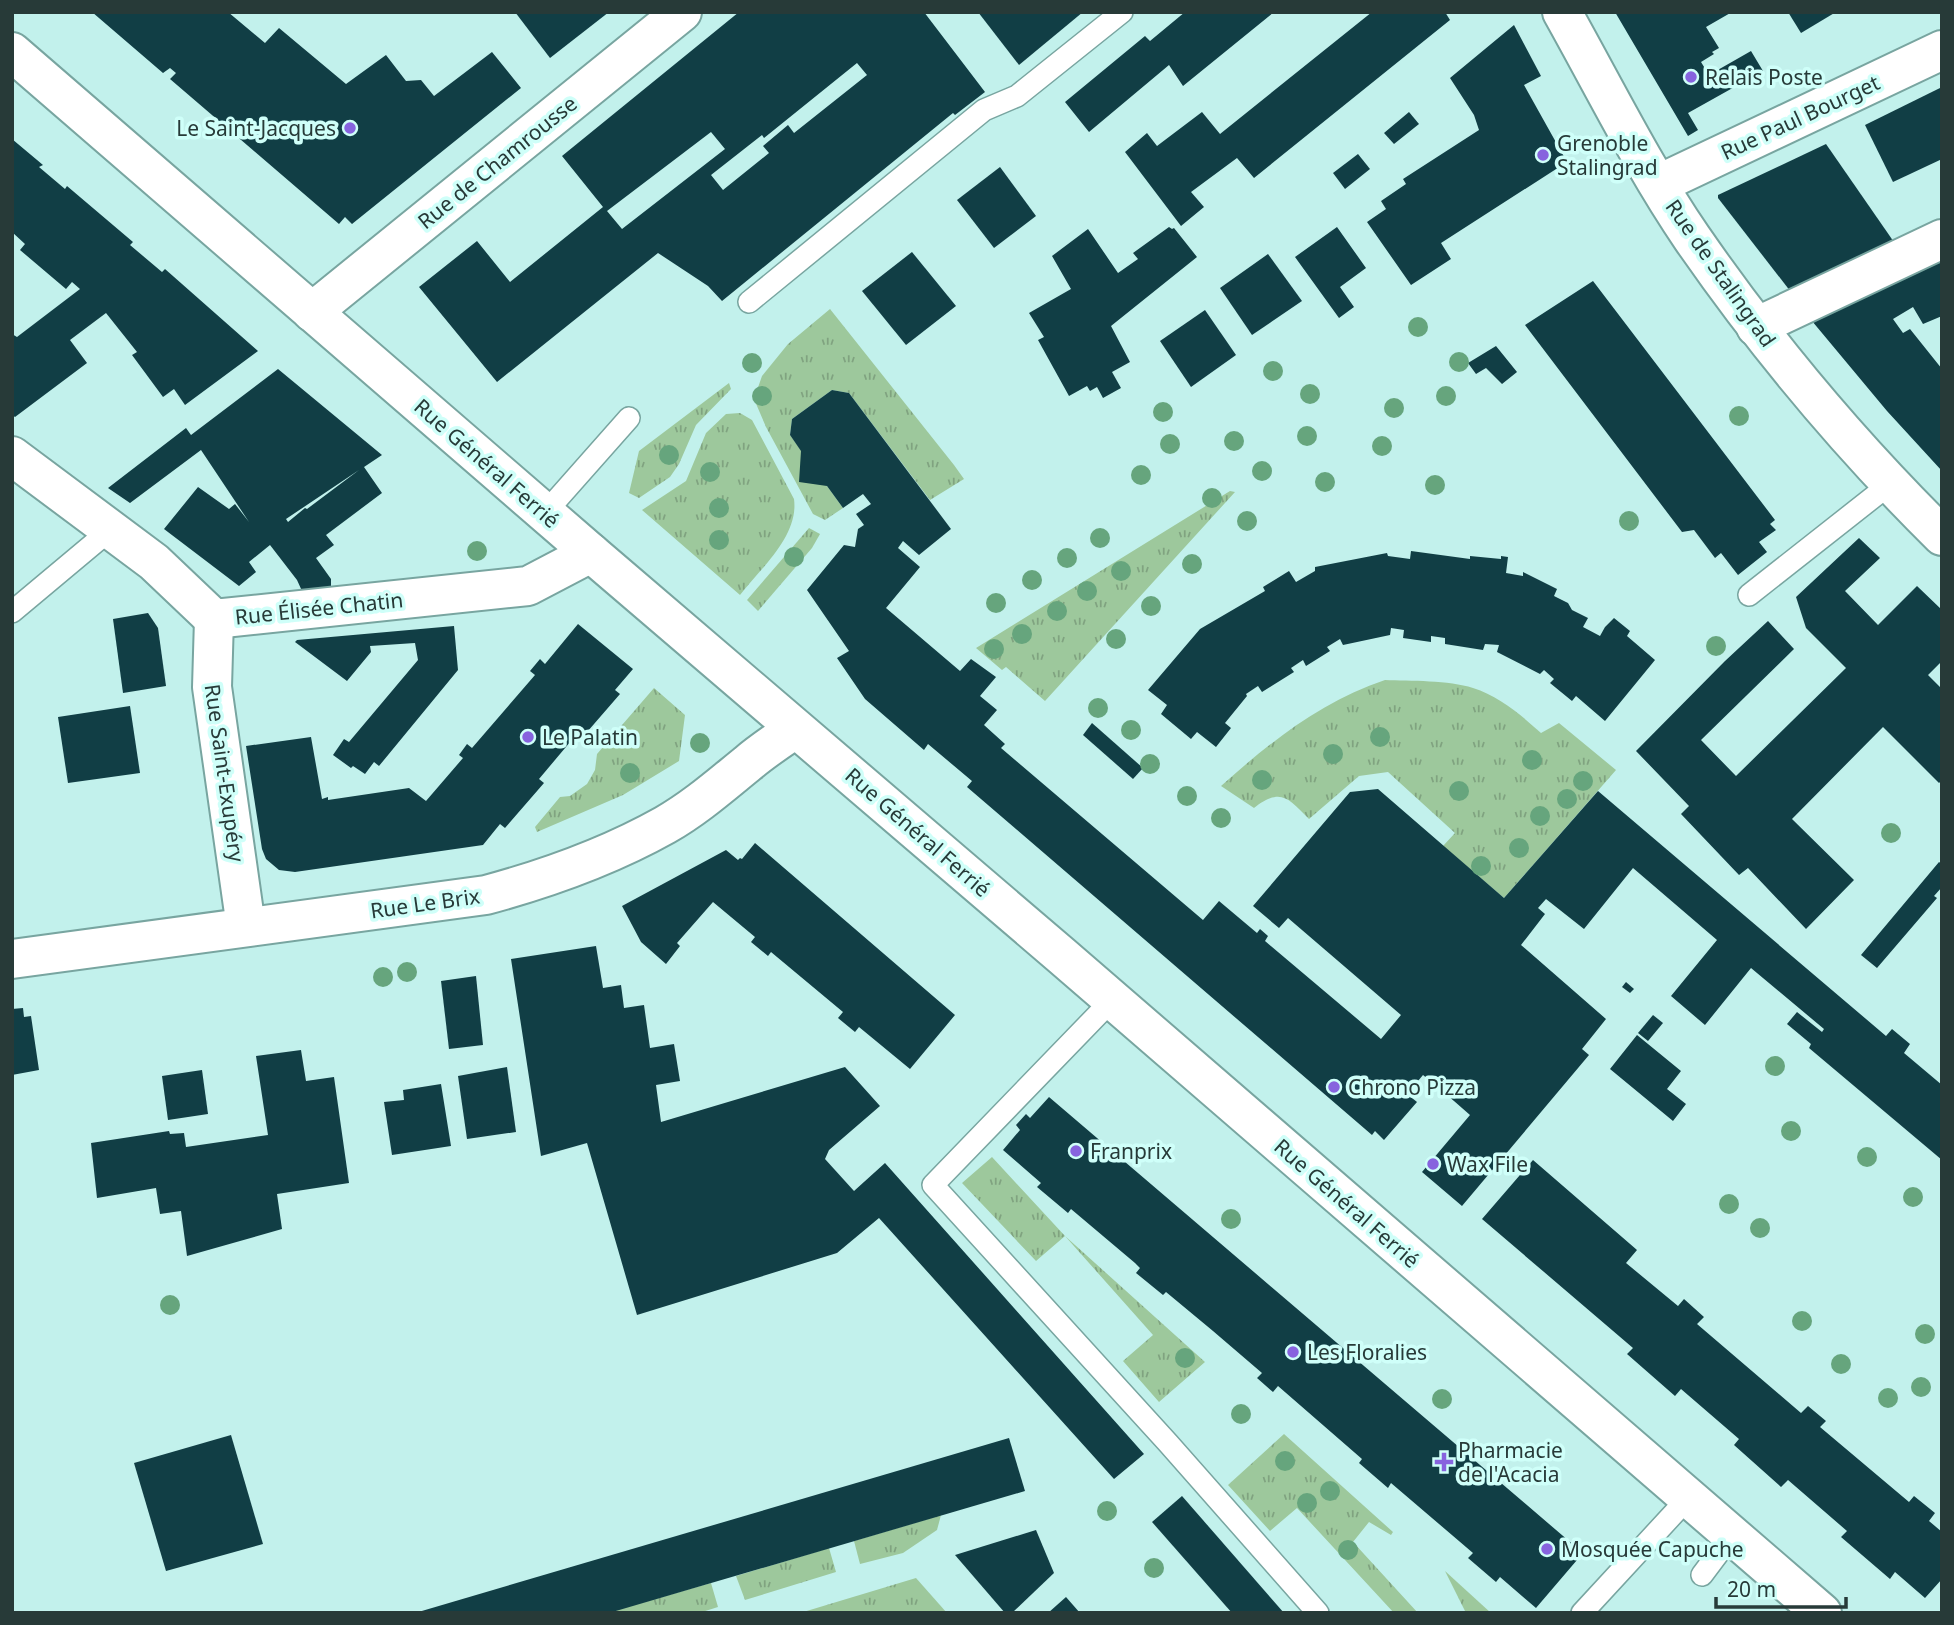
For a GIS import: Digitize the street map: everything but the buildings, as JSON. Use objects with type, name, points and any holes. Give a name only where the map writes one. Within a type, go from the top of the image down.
[{"type":"street","name":"Rue de Chamrousse","points":[[312,312],[682,12]]},
{"type":"street","name":"Rue de Stalingrad","points":[[1562,12],[1658,184],[1692,239],[1756,327],[1844,435],[1915,496],[1942,536]]},
{"type":"street","name":"Rue Paul Bourget","points":[[1658,184],[1942,50]]},
{"type":"street","name":"Rue Général Ferrié","points":[[12,52],[1822,1613]]},
{"type":"street","points":[[1756,327],[1942,239]]},
{"type":"street","name":"Rue Élisée Chatin","points":[[12,456],[153,562],[214,619],[528,586],[591,553]]},
{"type":"street","name":"Rue Saint-Exupéry","points":[[214,619],[212,687],[246,927]]},
{"type":"street","name":"Rue Le Brix","points":[[12,960],[486,895],[548,878],[605,856],[667,824],[713,793],[749,762],[795,729]]},
{"type":"lane","points":[[749,302],[984,110],[1017,96],[1122,12]]},
{"type":"lane","points":[[545,513],[629,418]]},
{"type":"lane","points":[[1749,595],[1915,496]]},
{"type":"lane","points":[[12,612],[110,530]]},
{"type":"lane","points":[[1112,1000],[933,1185],[1168,1443],[1318,1613]]},
{"type":"lane","points":[[1582,1613],[1689,1497]]},
{"type":"lane","points":[[1702,1574],[1732,1535]]},
{"type":"green space","points":[[830,309],[964,479],[930,500],[849,393],[832,390],[792,419],[790,435],[843,508],[825,520],[813,514],[766,427],[754,399],[762,376],[788,344]]},
{"type":"green space","points":[[729,383],[731,389],[696,425],[679,464],[670,477],[639,498],[629,493],[639,451]]},
{"type":"green space","points":[[740,413],[752,420],[794,499],[794,513],[785,539],[740,595],[642,510],[686,481],[706,433],[726,414]]},
{"type":"green space","points":[[1230,491],[1235,492],[1045,701],[1006,667],[1002,670],[976,648]]},
{"type":"green space","points":[[809,528],[820,534],[812,548],[758,611],[747,600]]},
{"type":"green space","points":[[1385,680],[1429,681],[1463,685],[1483,691],[1509,707],[1541,733],[1559,723],[1616,770],[1504,898],[1443,846],[1455,833],[1388,772],[1359,776],[1309,819],[1284,798],[1271,798],[1254,808],[1221,786],[1258,754],[1318,711]]},
{"type":"green space","points":[[654,688],[685,715],[679,761],[623,795],[537,832],[535,827],[560,797],[570,796],[587,784],[595,770],[597,754]]},
{"type":"green space","points":[[992,1157],[1065,1236],[1036,1261],[962,1183]]},
{"type":"green space","points":[[1065,1236],[1205,1362],[1159,1402],[1123,1361],[1153,1335]]},
{"type":"green space","points":[[1284,1434],[1393,1532],[1391,1535],[1369,1522],[1353,1542],[1418,1613],[1394,1613],[1297,1508],[1270,1531],[1228,1485]]},
{"type":"green space","points":[[941,1515],[937,1530],[903,1553],[860,1564],[854,1541]]},
{"type":"green space","points":[[829,1548],[836,1572],[745,1600],[736,1576]]},
{"type":"green space","points":[[1445,1571],[1491,1613],[1466,1613]]},
{"type":"green space","points":[[916,1578],[947,1613],[800,1613]]},
{"type":"green space","points":[[711,1583],[718,1607],[699,1613],[617,1613],[616,1610]]},
{"type":"place","name":"Relais Poste","points":[[1691,77]]},
{"type":"place","name":"Le Saint-Jacques","points":[[350,128]]},
{"type":"place","name":"Grenoble Stalingrad","points":[[1543,155]]},
{"type":"place","name":"Le Palatin","points":[[528,737]]},
{"type":"place","name":"Chrono Pizza","points":[[1334,1087]]},
{"type":"place","name":"Franprix","points":[[1076,1151]]},
{"type":"place","name":"Wax File","points":[[1433,1164]]},
{"type":"place","name":"Les Floralies","points":[[1293,1352]]},
{"type":"place","name":"Pharmacie de l'Acacia","points":[[1444,1462]]},
{"type":"place","name":"Mosquée Capuche","points":[[1547,1549]]}]
